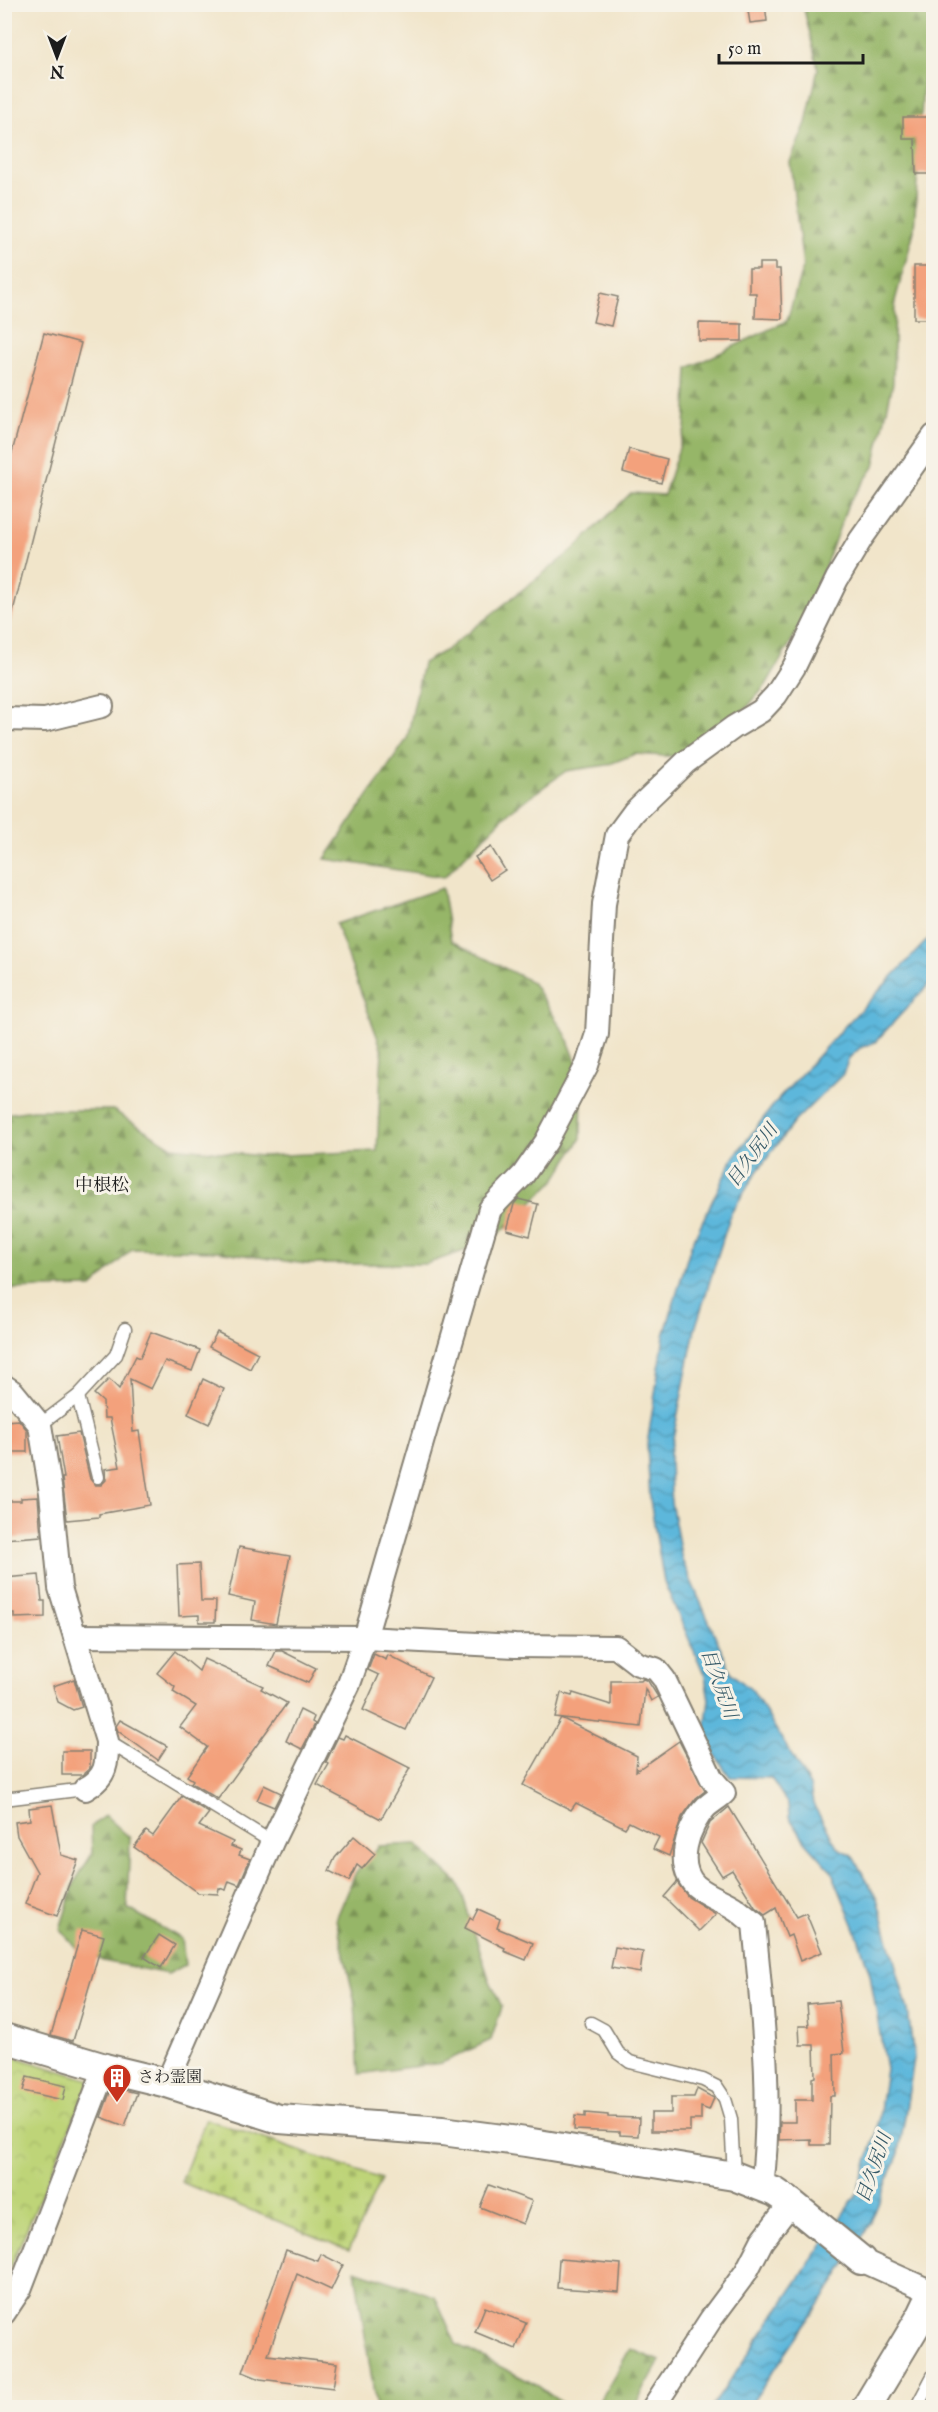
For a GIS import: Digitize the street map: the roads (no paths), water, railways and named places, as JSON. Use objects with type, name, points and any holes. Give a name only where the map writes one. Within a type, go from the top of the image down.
[{"type":"street","points":[[167,2083],[272,1842],[349,1684],[365,1638],[490,1209],[523,1175],[546,1142],[587,1065],[597,1034],[604,904],[617,835],[634,812],[686,762],[734,727],[761,711],[776,694],[794,667],[837,579],[861,539],[933,436]]},
{"type":"street","points":[[4,719],[45,720],[102,706]]},
{"type":"street","points":[[4,1386],[13,1392],[40,1425],[51,1493],[60,1588],[107,1741],[107,1761],[104,1772],[98,1782],[85,1789]]},
{"type":"street","points":[[75,1636],[365,1638],[515,1646],[616,1647],[638,1664],[656,1669],[664,1679],[705,1767],[724,1793],[705,1808],[693,1825],[684,1863],[693,1884],[711,1897],[734,1908],[754,1923],[762,2014],[767,2144],[762,2187]]},
{"type":"street","points":[[4,2038],[105,2068],[167,2083],[279,2119],[442,2131],[525,2142],[734,2176],[762,2187],[796,2207],[861,2260],[933,2292],[866,2408]]},
{"type":"street","points":[[4,2313],[20,2289],[105,2068]]},
{"type":"street","points":[[653,2408],[711,2319],[746,2272],[762,2241],[796,2207]]},
{"type":"lane","points":[[40,1425],[78,1396],[116,1355],[124,1329]]},
{"type":"lane","points":[[78,1396],[98,1477]]},
{"type":"lane","points":[[107,1741],[272,1842]]},
{"type":"lane","points":[[4,1799],[85,1789]]},
{"type":"lane","points":[[591,2023],[604,2030],[618,2054],[630,2062],[704,2080],[717,2087],[725,2099],[731,2119],[734,2176]]},
{"type":"lane","points":[[916,2408],[933,2374]]},
{"type":"water","name":"目久尻川","points":[[933,934],[933,980],[875,1042],[860,1048],[849,1058],[843,1074],[794,1122],[756,1173],[731,1213],[695,1329],[670,1453],[671,1502],[682,1560],[732,1674],[753,1691],[810,1786],[813,1804],[838,1848],[852,1855],[877,1898],[908,2010],[914,2059],[899,2153],[870,2224],[836,2280],[749,2407],[712,2407],[856,2195],[877,2131],[886,2069],[870,1974],[856,1931],[831,1870],[805,1841],[789,1817],[788,1804],[771,1778],[730,1777],[704,1738],[709,1699],[705,1676],[664,1582],[650,1500],[647,1445],[664,1336],[691,1245],[733,1158],[775,1103]]},
{"type":"place","name":"さわ霊園","points":[[117,2104]]},
{"type":"district","name":"中根松","points":[[102,1186]]}]
